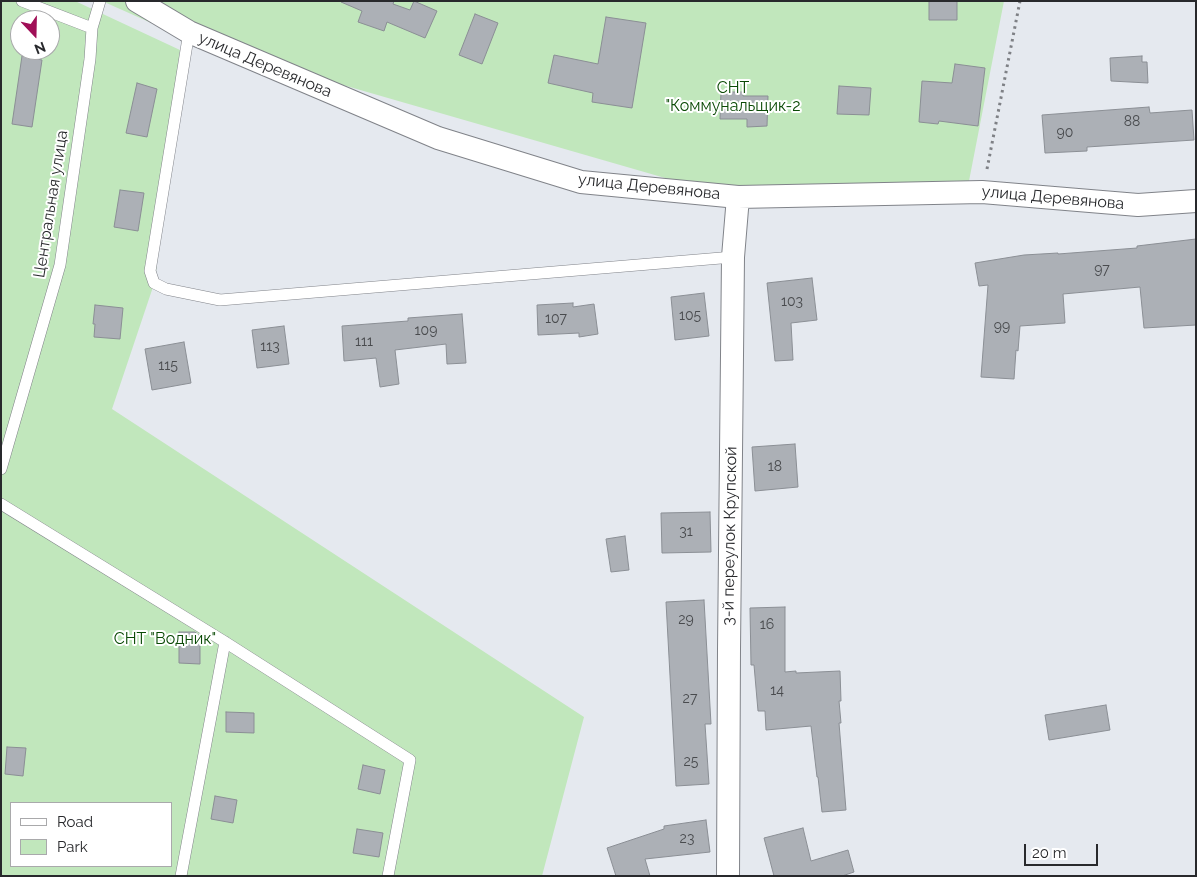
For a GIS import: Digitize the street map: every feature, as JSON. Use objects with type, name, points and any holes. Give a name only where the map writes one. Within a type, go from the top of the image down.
[{"type":"street","name":"улица Деревянова","points":[[137,1],[189,32],[438,138],[582,182],[738,197],[982,192],[1138,205],[1196,201]]},
{"type":"street","name":"3-й переулок Крупской","points":[[728,876],[733,257],[738,197]]},
{"type":"lane","points":[[22,1],[92,28]]},
{"type":"lane","name":"Центральная улица","points":[[1,469],[60,265],[90,59],[92,28],[100,1]]},
{"type":"lane","points":[[189,32],[150,271],[154,283],[166,290],[220,300],[733,257]]},
{"type":"lane","points":[[1,504],[225,642],[410,760],[388,876]]},
{"type":"lane","points":[[181,876],[225,642]]},
{"type":"path","points":[[982,192],[1020,1]]},
{"type":"green space","name":"СНТ \"Водник\"","points":[[1,1],[75,1],[180,50],[155,281],[112,409],[584,717],[542,876],[1,876]]},
{"type":"green space","name":"СНТ \"Коммунальщик-2","points":[[102,1],[1004,1],[969,181],[724,195],[194,42]]},
{"type":"building","points":[[342,1],[394,1],[393,4],[410,10],[414,1],[437,11],[425,38],[387,22],[384,31],[358,22],[362,11]]},
{"type":"building","points":[[929,1],[957,1],[957,20],[929,20]]},
{"type":"building","points":[[475,14],[498,23],[482,64],[459,55]]},
{"type":"building","points":[[606,17],[646,23],[632,108],[592,102],[593,93],[548,83],[554,55],[598,64]]},
{"type":"building","points":[[1142,56],[1142,62],[1147,62],[1148,83],[1111,81],[1110,58]]},
{"type":"building","points":[[21,60],[42,60],[32,127],[12,124]]},
{"type":"building","points":[[955,64],[985,68],[978,126],[939,121],[938,124],[919,122],[922,81],[952,83]]},
{"type":"building","points":[[137,83],[157,89],[147,137],[126,133]]},
{"type":"building","points":[[839,86],[871,88],[869,115],[837,114]]},
{"type":"building","points":[[721,92],[743,92],[743,96],[768,96],[767,126],[747,127],[747,119],[720,119]]},
{"type":"building","points":[[1149,107],[1150,113],[1192,110],[1194,140],[1087,147],[1087,151],[1045,153],[1042,115]]},
{"type":"building","points":[[120,190],[144,193],[138,231],[114,227]]},
{"type":"building","points":[[1196,239],[1196,325],[1144,328],[1140,287],[1063,294],[1065,323],[1020,326],[1014,379],[981,377],[988,285],[979,286],[975,263],[1024,255],[1137,248],[1137,246]]},
{"type":"building","points":[[812,278],[817,320],[791,323],[793,360],[775,361],[767,283]]},
{"type":"building","points":[[704,293],[709,336],[675,340],[671,297]]},
{"type":"building","points":[[573,303],[573,307],[594,304],[598,334],[579,337],[579,333],[538,335],[537,305]]},
{"type":"building","points":[[95,305],[123,308],[120,339],[94,337]]},
{"type":"building","points":[[462,314],[466,363],[447,364],[446,344],[395,350],[399,384],[380,387],[376,358],[344,361],[342,326],[408,321],[408,318]]},
{"type":"building","points":[[284,326],[289,364],[257,368],[252,330]]},
{"type":"building","points":[[184,342],[191,383],[152,390],[145,349]]},
{"type":"building","points":[[795,444],[798,487],[755,491],[752,447]]},
{"type":"building","points":[[710,512],[711,552],[662,553],[661,513]]},
{"type":"building","points":[[625,536],[629,570],[611,572],[606,539]]},
{"type":"building","points":[[704,600],[711,724],[705,724],[709,784],[676,786],[666,602]]},
{"type":"building","points":[[785,607],[785,672],[840,671],[841,701],[839,701],[841,723],[839,723],[846,810],[822,812],[811,726],[766,730],[765,711],[758,711],[754,665],[751,665],[750,608]]},
{"type":"building","points":[[179,632],[195,632],[200,636],[200,664],[179,663]]},
{"type":"building","points":[[1106,705],[1110,730],[1049,740],[1045,715]]},
{"type":"building","points":[[226,712],[254,713],[254,733],[226,732]]},
{"type":"building","points":[[7,747],[26,748],[23,776],[5,774]]},
{"type":"building","points":[[363,765],[385,770],[380,794],[358,789]]},
{"type":"building","points":[[215,796],[237,800],[233,823],[211,819]]},
{"type":"building","points":[[706,820],[710,852],[645,859],[650,876],[616,876],[607,848],[664,829],[664,826]]},
{"type":"building","points":[[803,828],[811,861],[848,850],[854,872],[842,876],[774,876],[764,838]]},
{"type":"building","points":[[357,829],[383,833],[379,857],[353,853]]}]
